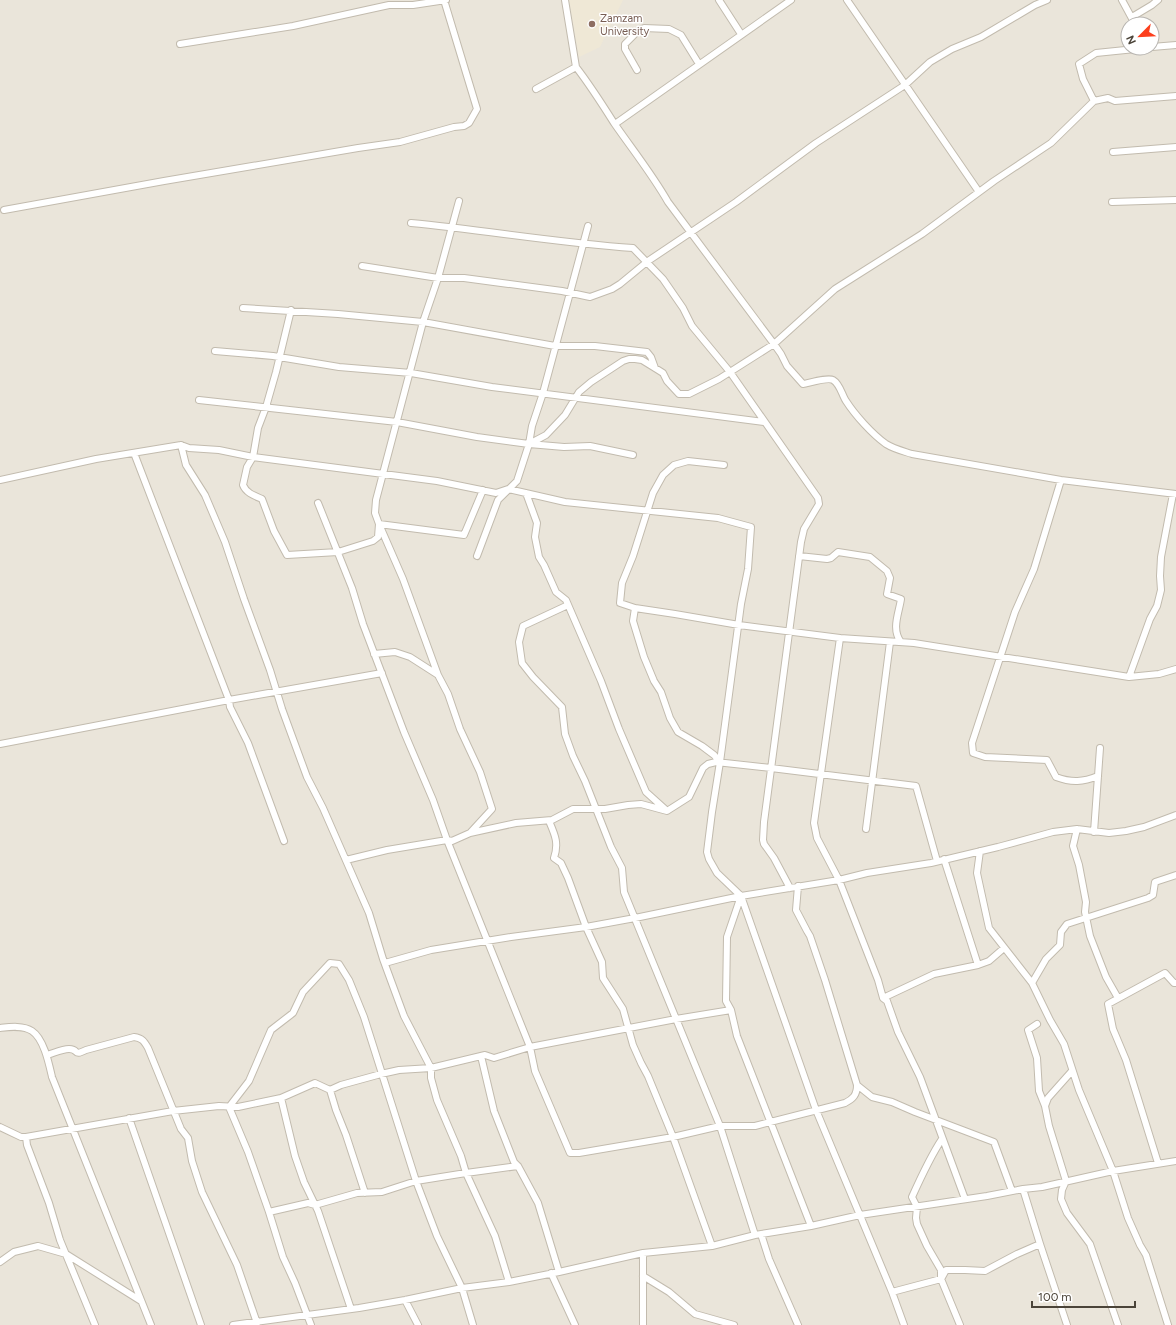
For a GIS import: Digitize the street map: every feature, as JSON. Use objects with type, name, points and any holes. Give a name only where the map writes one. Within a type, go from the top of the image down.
[{"type":"street","points":[[4,210],[400,142],[454,127],[464,126],[469,123],[477,109],[445,0],[388,3],[293,26],[180,44]]},
{"type":"street","points":[[565,0],[576,67],[658,185],[668,202],[774,344],[787,366],[803,384],[831,379],[838,386],[846,402],[855,413],[885,443],[912,454],[1061,480],[1174,494],[1161,557],[1161,590],[1157,606],[1150,618],[1129,677]]},
{"type":"street","points":[[719,0],[741,34]]},
{"type":"street","points":[[615,124],[791,0]]},
{"type":"street","points":[[847,0],[979,192]]},
{"type":"street","points":[[362,266],[438,278],[464,278],[590,297],[612,289],[690,232],[736,202],[816,143],[904,85],[930,62],[946,52],[981,37],[1035,5],[1047,0]]},
{"type":"street","points":[[1122,0],[1131,16]]},
{"type":"street","points":[[1134,16],[1158,0]]},
{"type":"street","points":[[637,70],[625,49],[625,44],[637,32],[644,28],[669,29],[681,35],[699,64]]},
{"type":"street","points":[[1160,46],[1176,45]]},
{"type":"street","points":[[1094,101],[1083,79],[1079,64],[1096,53],[1120,50]]},
{"type":"street","points":[[536,89],[576,67]]},
{"type":"street","points":[[529,444],[546,435],[565,415],[580,392],[591,382],[623,361],[629,359],[642,360],[663,373],[667,381],[679,394],[697,390],[730,372],[774,344],[835,289],[922,234],[979,192],[1052,143],[1094,101],[1108,98],[1115,101],[1176,96]]},
{"type":"street","points":[[1113,152],[1176,147]]},
{"type":"street","points":[[459,200],[453,227],[424,322],[383,473],[376,500],[375,513],[403,579],[438,675],[448,694],[460,729],[480,772],[492,809],[470,834]]},
{"type":"street","points":[[1112,202],[1176,200]]},
{"type":"street","points":[[411,223],[583,244],[633,248],[663,279],[683,308],[692,326],[730,372],[818,498],[819,504],[804,529],[799,556],[770,768],[763,840],[766,849],[774,858],[790,888]]},
{"type":"street","points":[[477,556],[498,500],[517,481],[529,444],[532,426],[543,393],[588,226]]},
{"type":"street","points":[[243,308],[291,310],[424,322],[555,346],[595,346],[647,352],[651,357],[655,368]]},
{"type":"street","points":[[291,310],[266,408],[258,428],[253,457],[247,467],[243,485],[244,488],[252,494],[262,498],[274,530],[287,555],[338,552],[373,541],[378,537],[379,524]]},
{"type":"street","points":[[215,351],[279,357],[340,367],[410,374],[492,387],[764,422]]},
{"type":"street","points":[[199,400],[397,422],[477,437],[529,444],[564,447],[590,446],[633,455]]},
{"type":"street","points":[[181,445],[186,465],[205,495],[225,542],[270,670],[282,709],[307,777],[369,913],[389,977],[404,1016],[431,1068],[431,1078],[434,1089],[462,1156],[466,1173],[495,1236],[509,1282]]},
{"type":"street","points":[[0,480],[96,459],[181,445],[189,448],[219,450],[253,457],[437,481],[496,493],[508,489],[565,502],[718,518],[751,527],[748,569],[707,852],[717,873],[740,896],[816,1110],[892,1292],[904,1325]]},
{"type":"street","points":[[134,453],[229,700],[230,707],[248,743],[284,841]]},
{"type":"street","points":[[724,465],[688,461],[674,465],[663,475],[653,493],[622,583],[620,603],[635,608],[739,625],[840,638],[914,643],[1129,677],[1159,674],[1176,669]]},
{"type":"street","points":[[1061,480],[1034,568],[1015,612],[1000,656],[972,743],[973,753],[985,757],[1047,760],[1056,777],[1068,782],[1087,780],[1098,776]]},
{"type":"street","points":[[379,524],[464,535],[483,490]]},
{"type":"street","points":[[526,494],[537,523],[535,537],[539,556],[556,592],[566,600],[646,792],[667,811]]},
{"type":"street","points":[[318,503],[338,552],[374,654],[415,760],[433,800],[486,940],[530,1047],[534,1071],[570,1153],[672,1137],[720,1126],[755,1126],[816,1110],[850,1100],[854,1097],[857,1091],[856,1085],[825,980],[810,936],[796,910],[798,886]]},
{"type":"street","points":[[799,556],[827,560],[838,552],[870,557],[887,571],[890,578],[887,594],[901,599],[895,626],[901,642]]},
{"type":"street","points":[[568,605],[523,626],[519,642],[522,663],[533,677],[562,707],[565,734],[611,847],[622,868],[624,892],[720,1126],[758,1234],[798,1325]]},
{"type":"street","points":[[635,608],[633,621],[644,657],[654,681],[661,692],[670,718],[678,732],[702,746],[714,755],[720,762]]},
{"type":"street","points":[[840,638],[814,822],[816,838],[839,880],[884,998],[887,1001],[898,1032],[920,1077],[965,1199]]},
{"type":"street","points":[[866,828],[890,642]]},
{"type":"street","points":[[374,654],[395,652],[410,657],[438,675]]},
{"type":"street","points":[[0,744],[277,691],[337,682],[382,673]]},
{"type":"street","points":[[1094,832],[1100,748]]},
{"type":"street","points":[[346,860],[387,850],[458,839],[470,834],[516,823],[549,821],[573,809],[596,809],[641,804],[667,811],[689,797],[703,768],[708,764],[720,762],[916,786],[937,861]]},
{"type":"street","points":[[385,963],[431,950],[486,940],[586,927],[740,896],[839,880],[867,873],[937,861],[1053,832],[1077,829],[1109,833],[1126,831],[1144,827],[1176,815]]},
{"type":"street","points":[[549,821],[557,840],[557,849],[554,858],[561,863],[568,878],[586,927],[602,962],[603,978],[623,1009],[633,1045],[640,1063],[648,1076],[672,1137],[712,1246]]},
{"type":"street","points":[[1077,829],[1072,846],[1079,865],[1086,902],[1085,912],[1090,936],[1106,977],[1118,998]]},
{"type":"street","points":[[980,851],[977,873],[990,931],[1032,983],[1050,1020],[1064,1044],[1072,1071],[1113,1171],[1128,1218],[1146,1255],[1168,1325]]},
{"type":"street","points":[[944,859],[978,965]]},
{"type":"street","points":[[1032,983],[1046,959],[1060,945],[1061,932],[1067,924],[1148,898],[1153,895],[1155,882],[1176,876]]},
{"type":"street","points":[[740,896],[727,938],[726,1001],[731,1010],[737,1036],[750,1066],[770,1122],[811,1226]]},
{"type":"street","points":[[884,998],[934,974],[978,965],[989,961],[1004,948]]},
{"type":"street","points":[[229,1106],[249,1081],[271,1030],[293,1013],[303,992],[330,963],[340,964],[349,980],[364,1017],[416,1181],[437,1236],[462,1288],[473,1325]]},
{"type":"street","points":[[1158,1163],[1126,1060],[1113,1029],[1108,1004],[1165,973],[1174,983],[1176,983]]},
{"type":"street","points":[[330,1090],[341,1085],[399,1070],[431,1068],[485,1055],[494,1058],[530,1047],[676,1018],[731,1010]]},
{"type":"street","points":[[1037,1024],[1028,1030],[1038,1058],[1039,1091],[1045,1106],[1066,1181],[1062,1190],[1061,1199],[1067,1213],[1090,1244],[1118,1325]]},
{"type":"street","points":[[0,1028],[14,1027],[32,1031],[47,1055],[52,1077],[151,1325]]},
{"type":"street","points":[[47,1055],[68,1049],[80,1053],[134,1037],[140,1038],[144,1042],[148,1048],[173,1111],[181,1128],[188,1138],[192,1161],[202,1192],[237,1265],[257,1323]]},
{"type":"street","points":[[481,1056],[494,1111],[514,1162],[518,1166],[538,1203],[559,1272]]},
{"type":"street","points":[[1045,1106],[1048,1098],[1072,1071]]},
{"type":"street","points":[[0,1127],[21,1137],[26,1137],[173,1111],[219,1106],[238,1107],[281,1098],[315,1083],[330,1090],[365,1193]]},
{"type":"street","points":[[856,1085],[872,1097],[892,1102],[994,1142],[1012,1191]]},
{"type":"street","points":[[281,1098],[295,1156],[304,1182],[315,1205],[351,1309]]},
{"type":"street","points":[[229,1106],[248,1152],[283,1257],[296,1283],[311,1325]]},
{"type":"street","points":[[129,1118],[201,1325]]},
{"type":"street","points":[[26,1137],[27,1145],[49,1203],[60,1240],[95,1325]]},
{"type":"street","points":[[942,1139],[912,1197],[917,1208],[917,1224],[927,1246],[941,1270],[941,1280],[960,1325]]},
{"type":"street","points":[[233,1325],[257,1323],[307,1314],[351,1309],[462,1288],[509,1282],[643,1253],[712,1246],[758,1234],[811,1226],[860,1215],[917,1208],[1042,1187],[1113,1171],[1176,1161]]},
{"type":"street","points":[[269,1212],[308,1204],[315,1205],[357,1193],[382,1192],[416,1181],[518,1166]]},
{"type":"street","points":[[1023,1189],[1067,1325]]},
{"type":"street","points":[[892,1292],[941,1280],[946,1270],[984,1271],[1040,1244]]},
{"type":"street","points":[[0,1262],[14,1252],[38,1246],[66,1254],[141,1301]]},
{"type":"street","points":[[643,1253],[643,1325]]},
{"type":"street","points":[[551,1273],[575,1325]]},
{"type":"street","points":[[643,1276],[669,1292],[695,1314],[734,1325]]},
{"type":"street","points":[[405,1300],[418,1325]]},
{"type":"shaded area","points":[[0,0],[1176,0],[1176,1325],[0,1325]]},
{"type":"shaded area","name":"Zamzam University","points":[[569,0],[623,0],[600,47],[579,57]]},
{"type":"place","name":"Zamzam University","points":[[592,24]]}]
